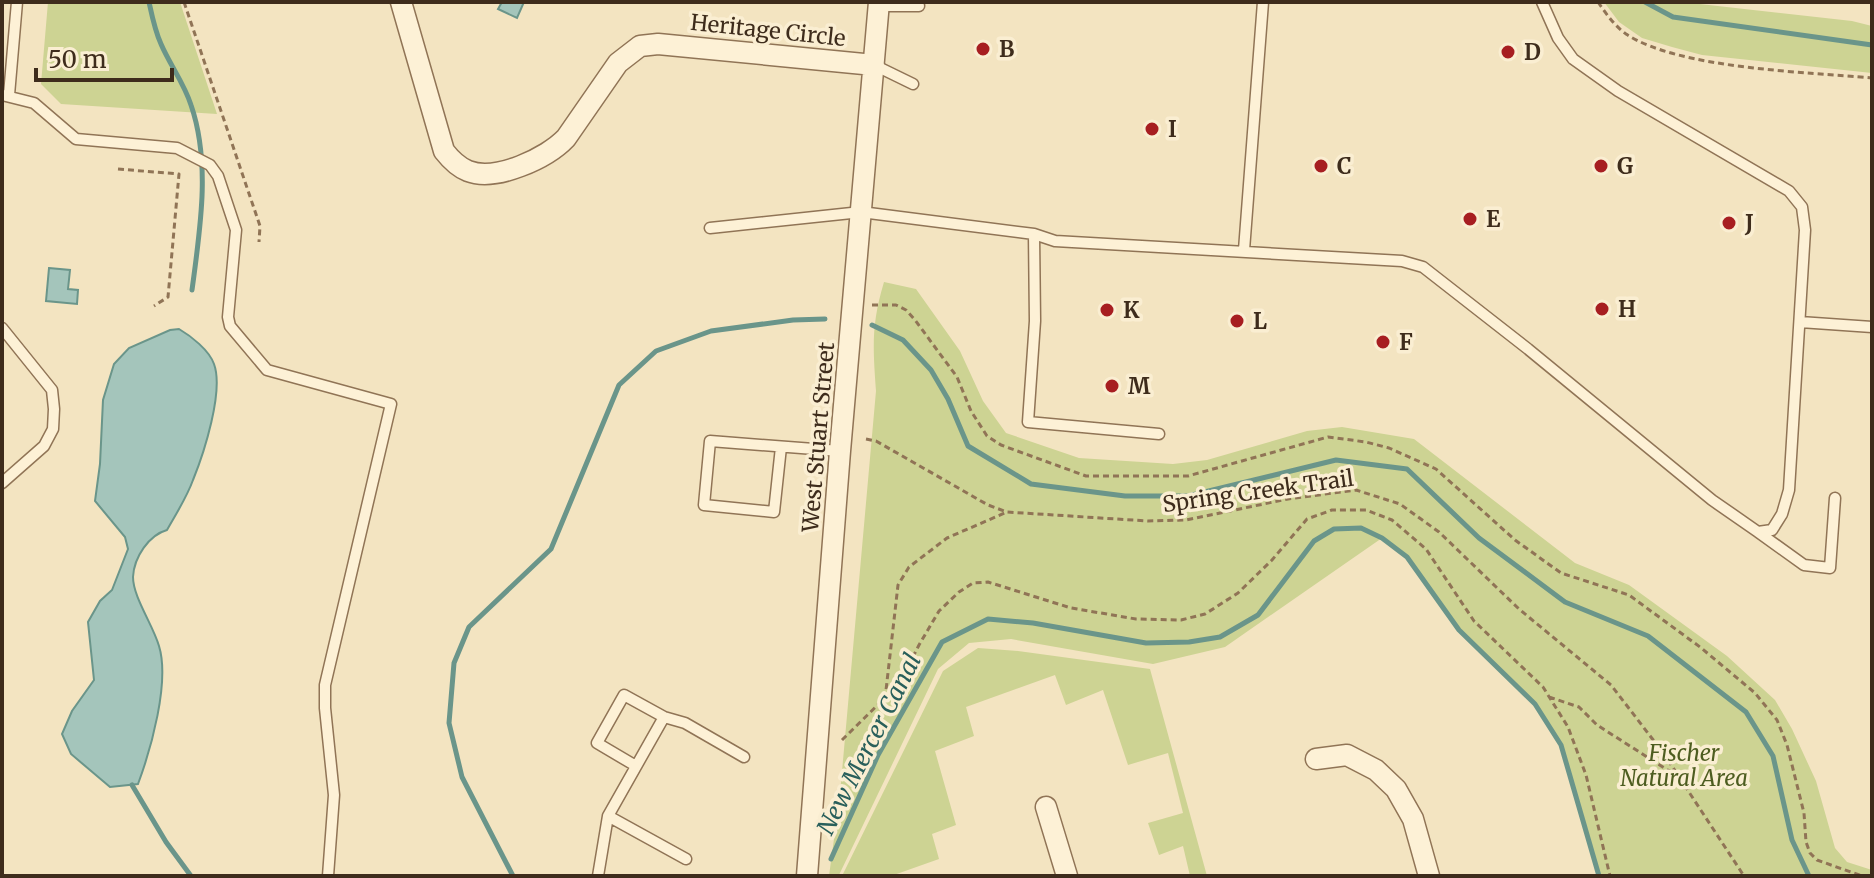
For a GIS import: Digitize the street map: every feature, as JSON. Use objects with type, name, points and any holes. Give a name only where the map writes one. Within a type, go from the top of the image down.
[{"type":"street","name":"Heritage Circle","points":[[401,2],[444,151],[469,172],[484,174],[506,171],[555,149],[618,63],[640,46],[658,44],[874,65]]},
{"type":"street","name":"West Stuart Street","points":[[807,876],[879,4]]},
{"type":"street","points":[[1316,759],[1347,755],[1376,770],[1396,789],[1413,819],[1429,876]]},
{"type":"street","points":[[1046,807],[1067,876]]},
{"type":"lane","points":[[17,2],[6,95],[34,103],[76,139],[177,148],[210,165],[218,176],[236,230],[230,326],[267,370],[391,404],[325,685],[334,795],[328,876]]},
{"type":"lane","points":[[1244,250],[1263,2]]},
{"type":"lane","points":[[1542,2],[1558,38],[1573,59],[1618,91],[1789,191],[1802,207],[1805,230],[1789,490],[1782,514],[1772,530],[1758,532]]},
{"type":"lane","points":[[879,4],[919,6]]},
{"type":"lane","points":[[874,65],[913,84]]},
{"type":"lane","points":[[710,228],[861,212],[1034,234],[1055,241],[1402,261],[1423,267],[1712,500],[1804,565],[1830,568],[1835,498]]},
{"type":"lane","points":[[1034,234],[1035,321],[1028,422],[1159,434]]},
{"type":"lane","points":[[1800,322],[1872,327]]},
{"type":"lane","points":[[2,328],[52,390],[54,409],[53,429],[44,446],[2,483]]},
{"type":"lane","points":[[781,447],[774,512],[704,505],[710,441],[840,451]]},
{"type":"lane","points":[[636,766],[597,743],[624,695],[664,717],[685,723],[744,757]]},
{"type":"lane","points":[[598,876],[608,816],[664,717]]},
{"type":"lane","points":[[608,816],[686,859]]},
{"type":"path","points":[[184,2],[260,226],[259,242]]},
{"type":"path","points":[[1598,2],[1624,33],[1646,44],[1743,66],[1872,78]]},
{"type":"path","points":[[118,169],[179,174],[168,297],[154,306]]},
{"type":"path","points":[[872,305],[896,305],[906,310],[957,377],[971,411],[987,436],[1001,445],[1086,476],[1188,476],[1328,437],[1389,448],[1436,469],[1515,540],[1561,573],[1629,595],[1700,647],[1755,693],[1777,720],[1787,745],[1804,813],[1810,853],[1817,860],[1862,876]]},
{"type":"path","name":"Spring Creek Trail","points":[[866,439],[876,441],[988,505],[1007,512],[1148,521],[1186,520],[1288,499],[1356,490],[1400,504],[1439,532],[1519,609],[1611,685],[1680,778],[1744,876]]},
{"type":"path","points":[[842,740],[899,684],[939,611],[973,583],[988,582],[1071,608],[1136,619],[1181,620],[1205,614],[1238,593],[1307,519],[1332,510],[1366,510],[1392,520],[1426,549],[1474,621],[1543,687],[1568,727],[1586,775],[1610,876]]},
{"type":"path","points":[[885,699],[898,585],[909,567],[947,538],[1007,512]]},
{"type":"path","points":[[1549,697],[1579,707],[1597,725],[1680,778]]},
{"type":"green space","points":[[48,2],[180,2],[217,114],[61,104],[41,84]]},
{"type":"green space","points":[[1604,2],[1682,2],[1852,21],[1872,26],[1872,73],[1702,55],[1642,38],[1619,22]]},
{"type":"green space","name":"Fischer Natural Area","points":[[884,282],[916,289],[960,351],[983,401],[1006,433],[1079,458],[1173,464],[1207,460],[1307,431],[1342,427],[1414,439],[1575,563],[1629,585],[1727,656],[1775,700],[1816,781],[1835,848],[1847,862],[1872,870],[1872,876],[1599,876],[1561,745],[1535,704],[1459,630],[1407,557],[1382,538],[1225,647],[1153,664],[1011,639],[969,643],[938,669],[839,875],[829,876],[840,794],[876,391],[875,324]]},
{"type":"green space","points":[[978,648],[1150,669],[1207,876],[1190,876],[1183,846],[1159,855],[1148,823],[1183,813],[1168,753],[1128,765],[1103,690],[1066,705],[1055,675],[966,707],[974,736],[935,751],[956,825],[932,834],[939,859],[891,876],[842,876],[943,671]]},
{"type":"water","points":[[502,2],[524,2],[517,18],[498,9]]},
{"type":"water","points":[[49,268],[70,270],[68,289],[78,290],[77,304],[46,301]]},
{"type":"water","points":[[179,329],[194,339],[212,359],[216,376],[215,405],[188,493],[167,530],[154,537],[144,548],[134,569],[136,593],[159,646],[161,696],[138,784],[110,787],[71,754],[62,734],[72,711],[94,680],[88,622],[100,601],[112,590],[128,549],[125,537],[95,501],[103,400],[114,364],[129,348]]},
{"type":"waterway","points":[[149,2],[159,39],[191,105],[201,150],[202,197],[192,290]]},
{"type":"waterway","points":[[1645,2],[1673,17],[1872,45]]},
{"type":"waterway","points":[[513,876],[462,777],[449,723],[454,663],[469,627],[551,549],[619,385],[656,351],[711,331],[825,319]]},
{"type":"waterway","points":[[872,325],[903,340],[931,370],[948,399],[968,446],[1031,484],[1125,496],[1188,496],[1336,460],[1407,469],[1479,538],[1565,602],[1648,636],[1746,712],[1773,756],[1792,840],[1809,876]]},
{"type":"waterway","name":"New Mercer Canal","points":[[831,859],[878,755],[942,642],[988,619],[1033,623],[1146,643],[1189,642],[1220,637],[1258,615],[1314,541],[1334,529],[1361,528],[1382,538],[1407,557],[1459,630],[1535,704],[1561,745],[1599,876]]},
{"type":"waterway","points":[[132,785],[166,842],[191,876]]},
{"type":"place","name":"B","points":[[983,49]]},
{"type":"place","name":"D","points":[[1508,52]]},
{"type":"place","name":"I","points":[[1152,129]]},
{"type":"place","name":"C","points":[[1321,166]]},
{"type":"place","name":"G","points":[[1601,166]]},
{"type":"place","name":"E","points":[[1470,219]]},
{"type":"place","name":"J","points":[[1729,223]]},
{"type":"place","name":"H","points":[[1602,309]]},
{"type":"place","name":"K","points":[[1107,310]]},
{"type":"place","name":"L","points":[[1237,321]]},
{"type":"place","name":"F","points":[[1383,342]]},
{"type":"place","name":"M","points":[[1112,386]]}]
